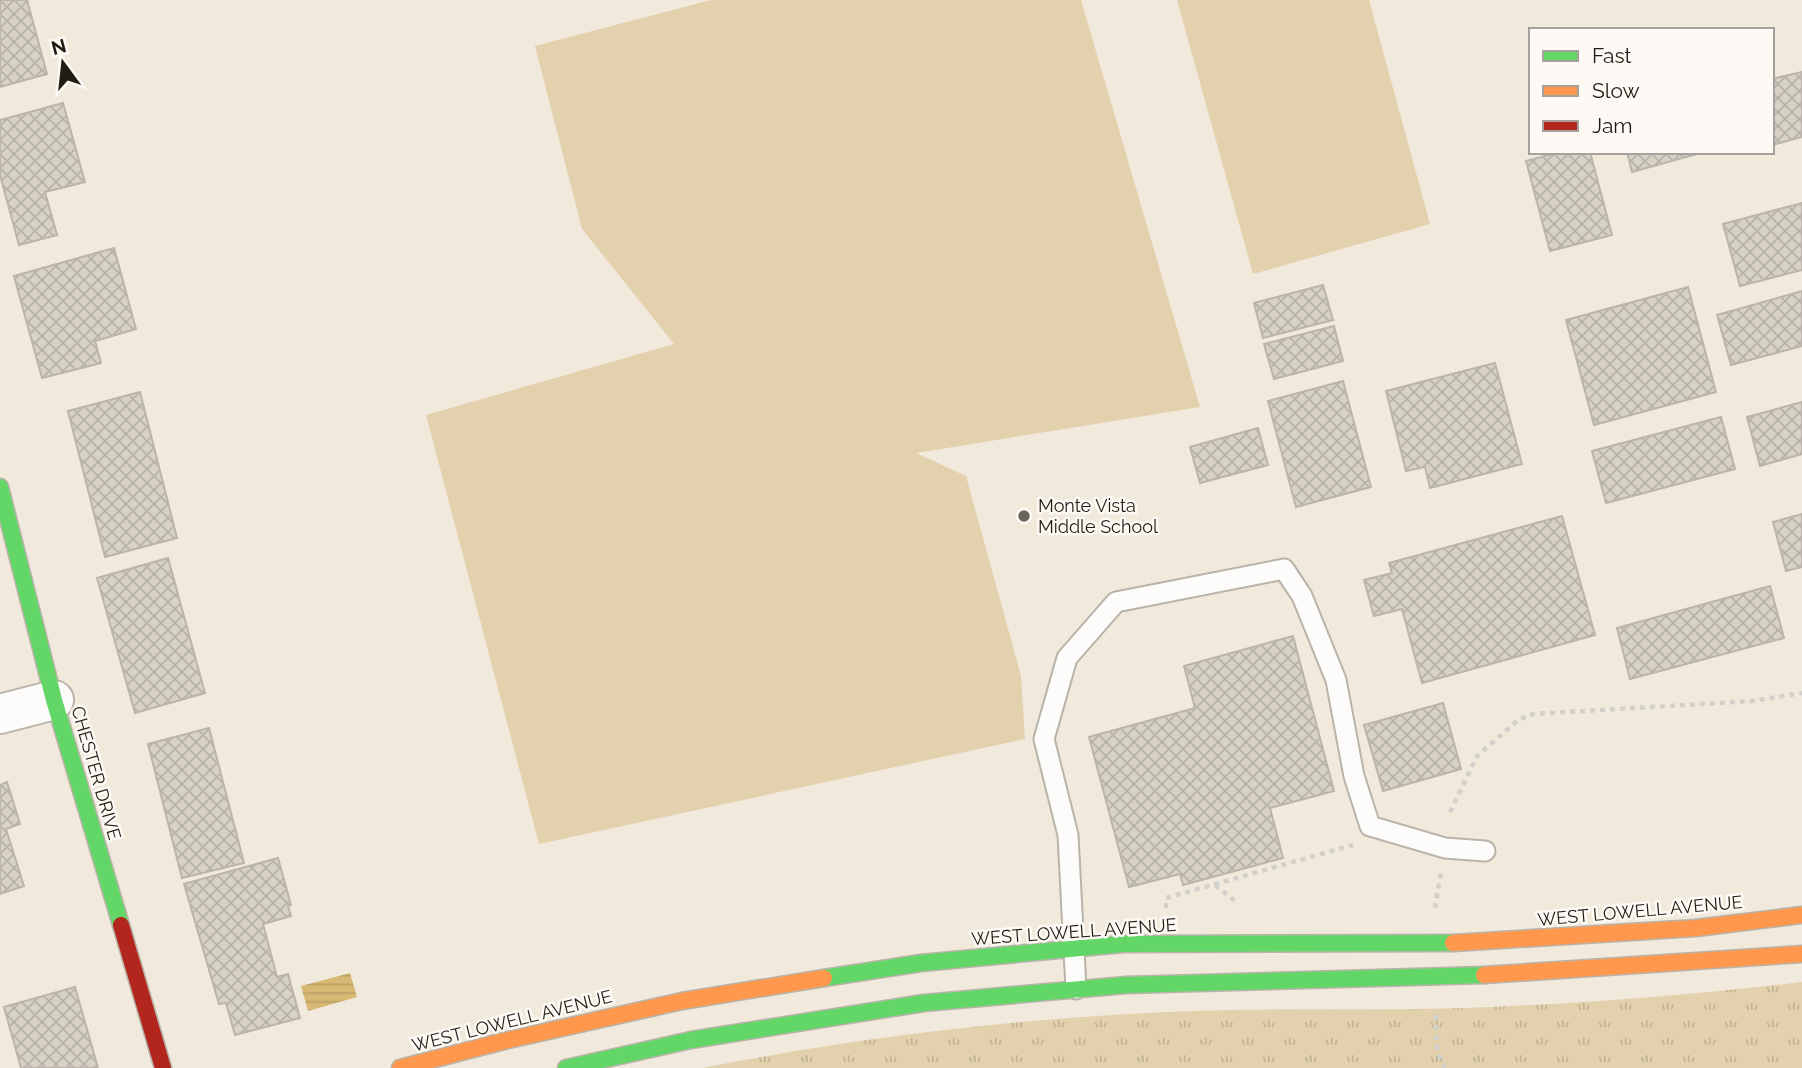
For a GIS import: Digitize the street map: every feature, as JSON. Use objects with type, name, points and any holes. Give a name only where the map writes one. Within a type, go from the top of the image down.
[{"type":"street","name":"CHESTER DRIVE","points":[[0,487],[54,700],[163,1068]]},
{"type":"street","points":[[0,714],[54,700]]},
{"type":"street","name":"WEST LOWELL AVENUE","points":[[400,1068],[682,1000],[921,962],[1075,948],[1165,944],[1479,942],[1622,934],[1802,915]]},
{"type":"street","points":[[566,1068],[691,1040],[910,1005],[1076,989],[1126,985],[1522,974],[1802,954]]},
{"type":"lane","points":[[1076,989],[1068,835],[1044,739],[1067,658],[1116,602],[1284,569],[1302,596],[1336,680],[1354,776],[1370,826],[1445,848],[1485,850]]},
{"type":"path","points":[[1450,812],[1477,756],[1518,720],[1533,714],[1752,701],[1802,693]]},
{"type":"path","points":[[1165,944],[1166,898],[1363,843]]},
{"type":"path","points":[[1435,909],[1441,872]]},
{"type":"path","points":[[1214,884],[1235,901]]},
{"type":"path","points":[[1436,1015],[1437,1050],[1445,1068]]},
{"type":"green space","points":[[711,0],[1081,0],[1200,407],[916,453],[966,476],[1021,676],[1025,739],[539,844],[426,415],[674,344],[582,229],[535,46]]},
{"type":"green space","points":[[1177,0],[1369,0],[1430,224],[1253,274]]},
{"type":"green space","points":[[1802,982],[1802,1068],[703,1068],[886,1037],[1070,1018],[1193,1011],[1507,1006],[1634,998]]},
{"type":"shaded area","points":[[350,973],[357,997],[308,1011],[301,986]]},
{"type":"building","points":[[0,0],[27,0],[47,74],[0,87]]},
{"type":"building","points":[[1802,72],[1802,137],[1774,144],[1774,79]]},
{"type":"building","points":[[63,103],[85,182],[45,192],[57,235],[19,245],[0,175],[0,120]]},
{"type":"building","points":[[1552,154],[1591,154],[1612,235],[1550,251],[1526,161]]},
{"type":"building","points":[[1628,154],[1697,154],[1632,172]]},
{"type":"building","points":[[1802,203],[1802,270],[1740,286],[1723,224]]},
{"type":"building","points":[[114,248],[136,329],[95,341],[101,363],[42,378],[14,276]]},
{"type":"building","points":[[1323,285],[1333,320],[1263,338],[1254,303]]},
{"type":"building","points":[[1688,287],[1716,392],[1594,425],[1566,320]]},
{"type":"building","points":[[1802,291],[1802,346],[1731,365],[1717,315]]},
{"type":"building","points":[[1334,326],[1343,361],[1274,379],[1264,344]]},
{"type":"building","points":[[1495,363],[1522,464],[1430,488],[1425,467],[1406,471],[1386,391]]},
{"type":"building","points":[[1343,381],[1371,487],[1296,507],[1268,401]]},
{"type":"building","points":[[140,392],[177,538],[105,557],[68,411]]},
{"type":"building","points":[[1802,402],[1802,454],[1760,466],[1747,417]]},
{"type":"building","points":[[1721,417],[1735,469],[1606,503],[1592,451]]},
{"type":"building","points":[[1258,428],[1268,465],[1200,483],[1190,447]]},
{"type":"building","points":[[1802,514],[1802,567],[1786,571],[1773,522]]},
{"type":"building","points":[[1562,516],[1595,635],[1422,683],[1402,609],[1374,616],[1364,580],[1392,573],[1389,563]]},
{"type":"building","points":[[168,558],[205,693],[135,713],[97,578]]},
{"type":"building","points":[[1770,586],[1784,638],[1630,679],[1617,628]]},
{"type":"building","points":[[1293,636],[1334,791],[1270,808],[1283,858],[1183,885],[1180,874],[1129,887],[1089,737],[1195,708],[1184,666]]},
{"type":"building","points":[[1443,703],[1461,769],[1383,791],[1364,725]]},
{"type":"building","points":[[209,728],[244,863],[182,878],[148,744]]},
{"type":"building","points":[[7,782],[20,824],[6,829],[24,886],[0,894],[0,785]]},
{"type":"building","points":[[278,858],[291,905],[288,906],[291,916],[263,924],[277,977],[288,974],[300,1018],[235,1035],[226,1003],[219,1004],[184,884]]},
{"type":"building","points":[[75,987],[98,1068],[21,1068],[4,1007]]},
{"type":"traffic: fast","points":[[0,487],[54,700],[121,925]]},
{"type":"traffic: fast","points":[[824,978],[921,963],[1123,944],[1453,943]]},
{"type":"traffic: fast","points":[[566,1068],[691,1040],[924,1003],[1126,985],[1484,975]]},
{"type":"traffic: slow","points":[[1453,943],[1696,928],[1802,915]]},
{"type":"traffic: slow","points":[[1484,975],[1802,954]]},
{"type":"traffic: slow","points":[[400,1068],[504,1041],[682,1001],[824,978]]},
{"type":"traffic: jam","points":[[121,925],[163,1068]]},
{"type":"place","name":"Monte Vista Middle School","points":[[1024,516]]}]
